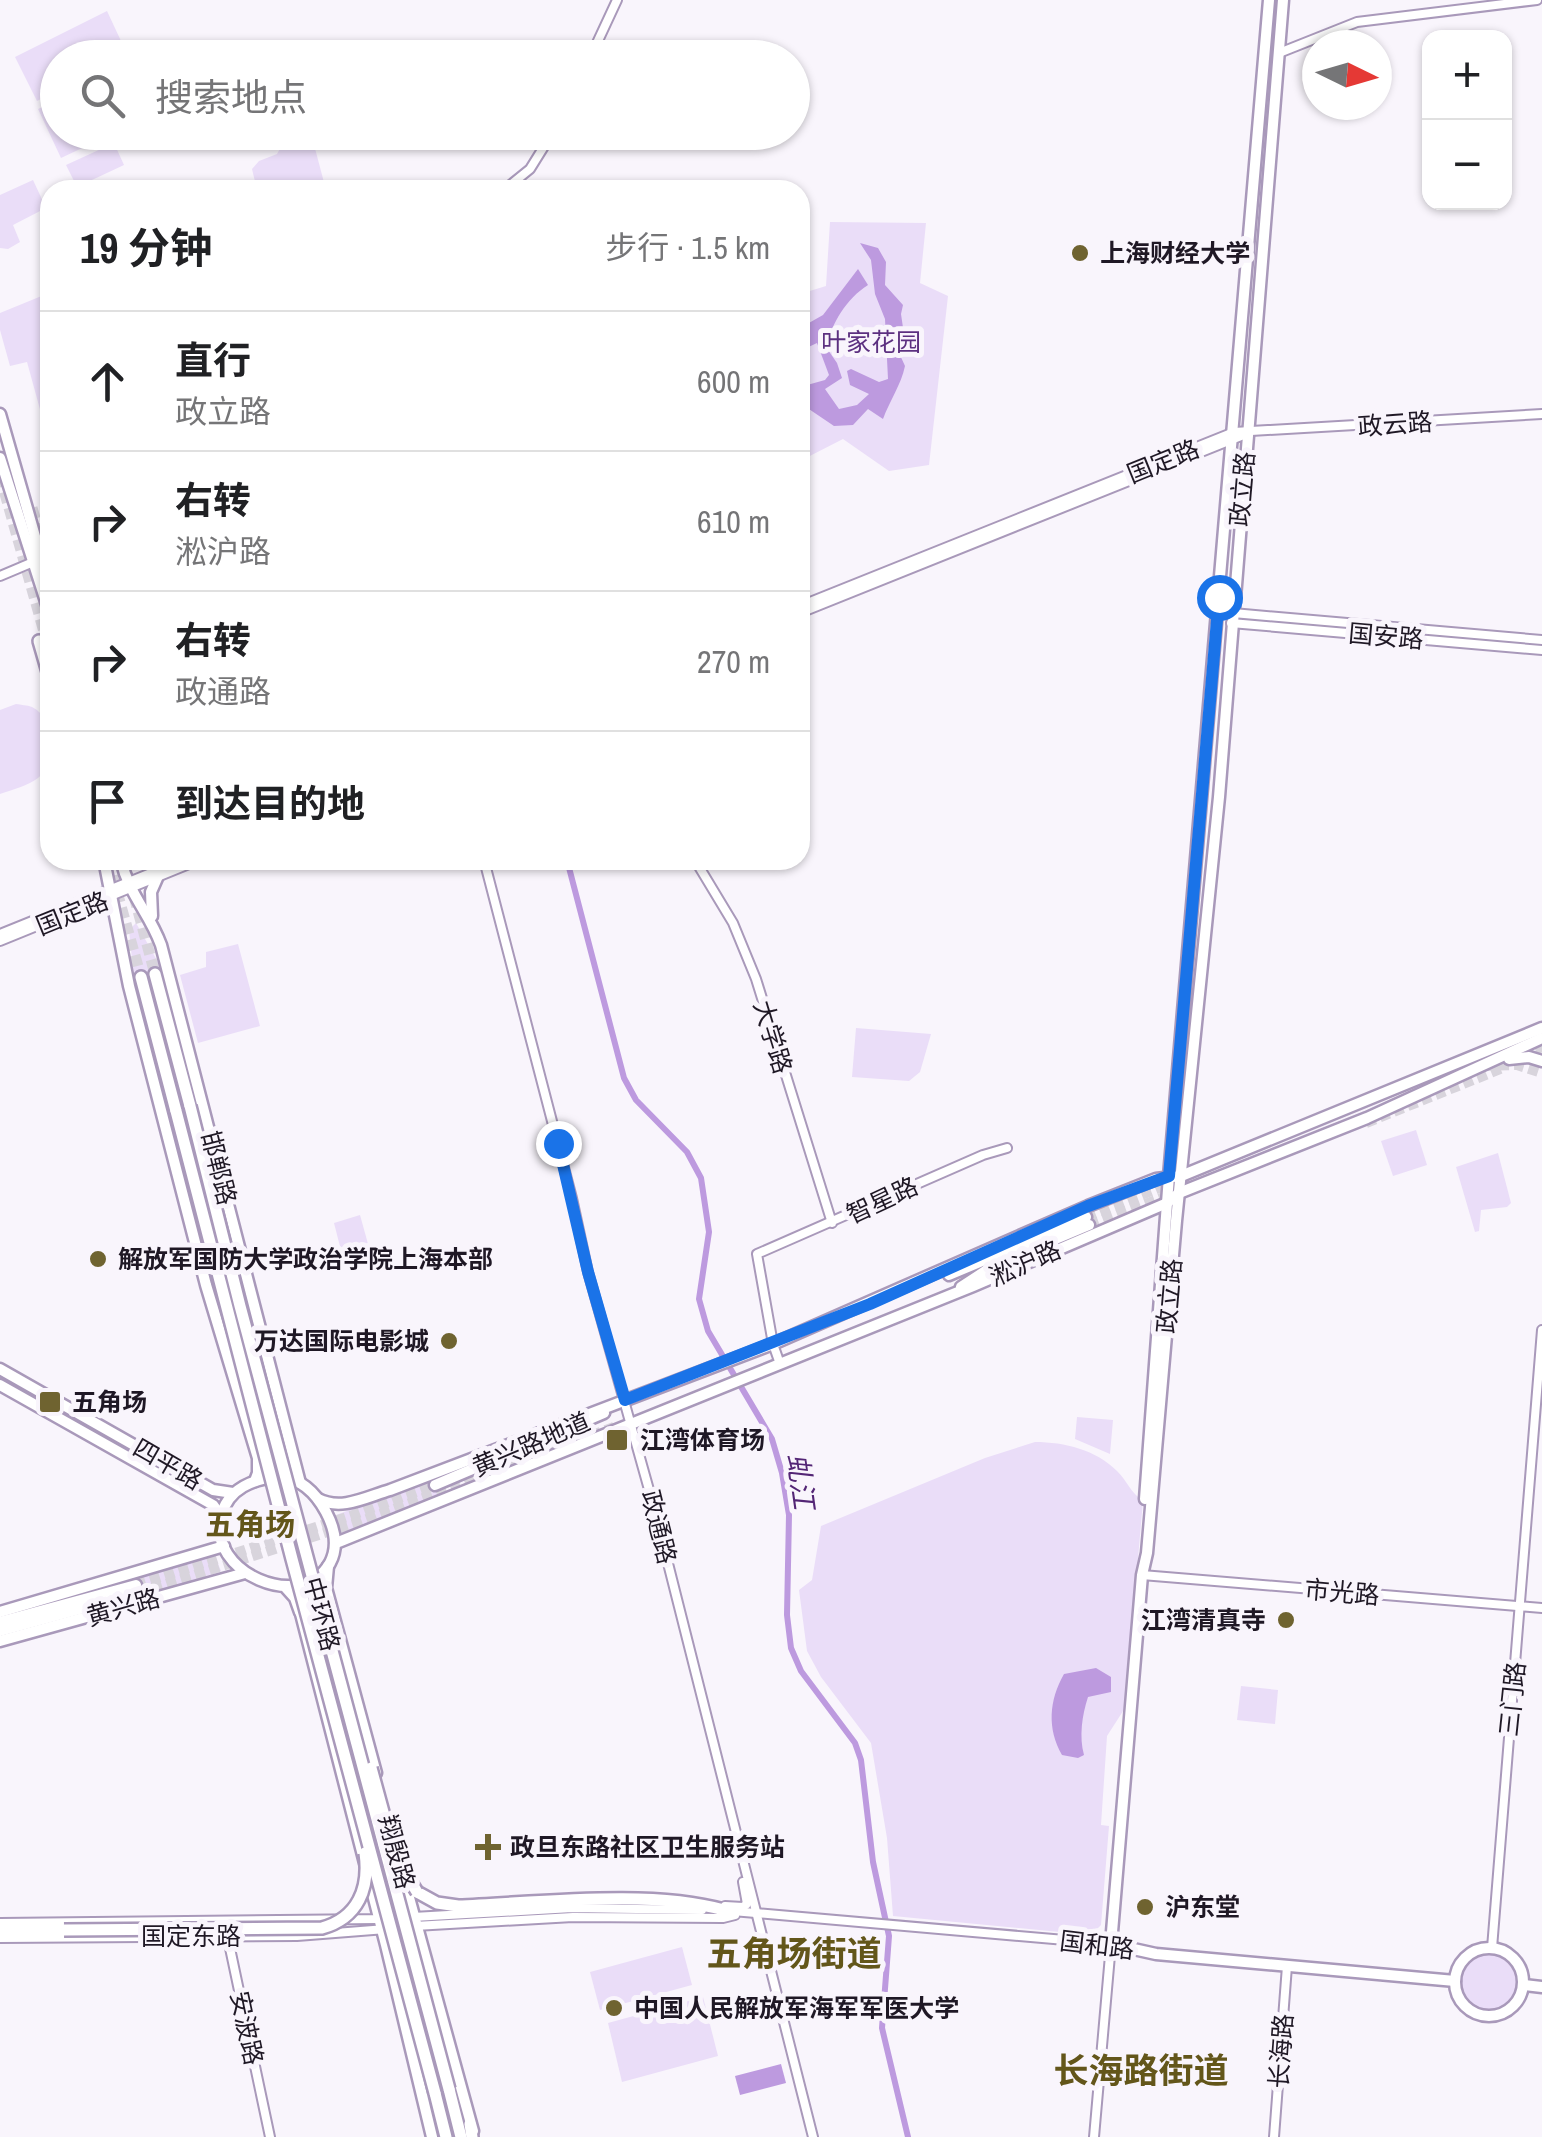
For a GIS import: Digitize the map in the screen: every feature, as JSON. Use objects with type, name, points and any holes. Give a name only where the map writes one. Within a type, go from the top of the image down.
[{"type":"highway","name":"中环路","points":[[155,974],[461,2137]]},
{"type":"highway","name":"中环路","points":[[141,977],[446,2137]]},
{"type":"highway","points":[[328,1636],[357,1719],[394,1856],[417,1892],[437,1903],[458,1906],[636,1901],[701,1904],[724,1910]]},
{"type":"highway","points":[[0,1926],[64,1930],[310,1929],[332,1925],[353,1910],[364,1888],[366,1860],[313,1640]]},
{"type":"main road","name":"政立路","points":[[1110,1944],[1179,1193],[1175,1176],[1269,0]]},
{"type":"main road","name":"政立路","points":[[1142,1575],[1140,1552],[1167,1202],[1175,1176],[1219,797],[1283,0]]},
{"type":"main road","points":[[0,414],[40,569]]},
{"type":"main road","points":[[0,458],[40,565]]},
{"type":"main road","name":"邯郸路","points":[[111,870],[119,889],[144,908],[156,932],[300,1483]]},
{"type":"main road","name":"邯郸路","points":[[120,870],[120,928],[129,986],[206,1285],[258,1458],[254,1481]]},
{"type":"main road","points":[[156,932],[150,898],[158,876]]},
{"type":"main road","name":"淞沪路","points":[[318,1499],[337,1504],[362,1498],[773,1344],[1088,1206],[1541,1035]]},
{"type":"main road","name":"淞沪路","points":[[336,1543],[938,1299],[1167,1202],[1179,1193],[1493,1063],[1541,1035]]},
{"type":"main road","points":[[1493,1063],[1520,1057],[1542,1061]]},
{"type":"main road","points":[[886,1296],[1088,1221],[996,1264],[938,1299]]},
{"type":"main road","name":"四平路","points":[[0,1369],[212,1490],[233,1492]]},
{"type":"main road","name":"四平路","points":[[0,1385],[213,1505],[220,1516]]},
{"type":"main road","name":"黄兴路地道","points":[[434,1485],[586,1423],[625,1400]]},
{"type":"main road","points":[[280,1476],[300,1483],[318,1499],[331,1522],[336,1543],[328,1566],[316,1581],[286,1588],[245,1572],[224,1546],[220,1516],[233,1492],[254,1481],[280,1476]]},
{"type":"main road","name":"黄兴路","points":[[0,1612],[224,1546]]},
{"type":"main road","name":"翔殷路","points":[[328,1566],[325,1577],[330,1602],[472,2133]]},
{"type":"main road","name":"黄兴路","points":[[0,1641],[245,1572]]},
{"type":"main road","name":"翔殷路","points":[[286,1588],[300,1610],[329,1705],[432,2137]]},
{"type":"main road","points":[[0,1622],[137,1589],[0,1631]]},
{"type":"main road","name":"国和路","points":[[1110,1944],[1156,1954],[1455,1981]]},
{"type":"main road","points":[[1492,1948],[1512,1956],[1523,1974],[1524,1986],[1514,2006],[1493,2016],[1471,2011],[1457,1992],[1455,1981],[1459,1966],[1470,1954],[1492,1948]]},
{"type":"main road","points":[[1524,1986],[1542,1987]]},
{"type":"street","points":[[598,40],[617,0]]},
{"type":"street","points":[[1279,53],[1357,22],[1537,0]]},
{"type":"street","points":[[517,180],[530,170],[542,150]]},
{"type":"street","name":"政云路","points":[[1247,434],[1542,414]]},
{"type":"street","name":"国定路","points":[[810,606],[1247,434]]},
{"type":"street","points":[[0,576],[38,560]]},
{"type":"street","name":"国安路","points":[[1231,618],[1542,640]]},
{"type":"street","name":"国安路","points":[[1231,618],[1542,650]]},
{"type":"street","name":"国定路","points":[[0,938],[161,870]]},
{"type":"street","name":"国定路","points":[[119,889],[173,870]]},
{"type":"street","name":"政通路","points":[[487,870],[588,1272],[632,1421],[812,2137]]},
{"type":"street","name":"大学路","points":[[701,870],[733,923],[756,979],[832,1223]]},
{"type":"street","name":"智星路","points":[[773,1344],[757,1254],[983,1154],[1007,1148]]},
{"type":"street","name":"三门路","points":[[1492,1948],[1542,1330]]},
{"type":"street","points":[[773,1344],[780,1364]]},
{"type":"street","name":"市光路","points":[[1142,1575],[1542,1608]]},
{"type":"street","points":[[701,1904],[747,1904],[737,1838]]},
{"type":"street","name":"国和路","points":[[415,1921],[572,1908],[724,1910],[757,1916],[1110,1944]]},
{"type":"street","name":"国和路","points":[[415,1921],[572,1916],[723,1918],[739,1914]]},
{"type":"street","name":"国定东路","points":[[0,1926],[224,1920],[382,1924]]},
{"type":"street","name":"安波路","points":[[224,1920],[270,2137]]},
{"type":"street","points":[[382,1924],[415,1921]]},
{"type":"street","name":"国定东路","points":[[0,1938],[296,1936],[382,1924]]},
{"type":"street","name":"政立路","points":[[1094,2137],[1110,1944]]},
{"type":"street","name":"长海路","points":[[1274,2137],[1287,1966]]},
{"type":"green space","points":[[107,11],[121,40],[49,40]]},
{"type":"green space","points":[[40,44],[40,100],[37,101],[15,57]]},
{"type":"green space","points":[[57,150],[78,150],[61,158]]},
{"type":"green space","points":[[99,150],[117,150],[124,165],[92,180],[74,180],[66,165]]},
{"type":"green space","points":[[279,150],[315,150],[323,180],[255,180],[252,169],[259,161]]},
{"type":"green space","points":[[33,180],[40,195],[40,211],[13,225],[20,242],[8,249],[0,248],[0,195]]},
{"type":"green space","name":"叶家花园","points":[[830,222],[926,223],[920,283],[948,296],[929,465],[889,471],[843,439],[810,456],[810,291],[826,286]]},
{"type":"green space","points":[[40,297],[40,409],[27,362],[10,366],[0,330],[0,313]]},
{"type":"green space","points":[[16,704],[40,713],[40,776],[0,794],[0,710]]},
{"type":"green space","points":[[136,923],[163,971],[134,979],[129,930]]},
{"type":"green space","points":[[238,944],[260,1026],[198,1043],[180,975],[206,967],[206,952]]},
{"type":"green space","points":[[856,1028],[931,1034],[920,1072],[909,1081],[852,1077]]},
{"type":"green space","points":[[1416,1130],[1427,1165],[1393,1176],[1381,1141]]},
{"type":"green space","points":[[1498,1153],[1511,1203],[1481,1210],[1479,1231],[1475,1232],[1456,1167]]},
{"type":"green space","points":[[360,1215],[373,1262],[346,1270],[334,1223]]},
{"type":"green space","points":[[1077,1417],[1113,1420],[1110,1454],[1075,1439]]},
{"type":"green space","points":[[1035,1442],[1069,1446],[1100,1458],[1143,1501],[1125,1708],[1107,1736],[1101,1825],[1109,1826],[1101,1925],[1091,1935],[893,1916],[887,1838],[871,1743],[821,1677],[807,1651],[799,1590],[812,1580],[821,1526],[985,1458]]},
{"type":"green space","points":[[432,1479],[439,1498],[341,1535],[336,1515]]},
{"type":"green space","points":[[215,1556],[221,1571],[142,1597],[137,1578]]},
{"type":"green space","points":[[1241,1686],[1278,1690],[1275,1724],[1237,1720]]},
{"type":"green space","points":[[682,1947],[692,1985],[600,2010],[590,1972]]},
{"type":"green space","points":[[1490,1952],[1511,1961],[1520,1982],[1511,2003],[1490,2012],[1469,2003],[1460,1982],[1469,1961]]},
{"type":"green space","points":[[703,1997],[718,2056],[622,2082],[608,2023]]},
{"type":"shaded area","points":[[860,243],[878,248],[886,262],[885,285],[903,305],[906,348],[900,355],[905,366],[883,419],[868,409],[853,425],[834,426],[810,410],[810,384],[829,375],[817,343],[810,346],[810,322],[823,315],[858,269],[868,285],[847,304],[832,329],[826,347],[842,378],[825,389],[839,409],[857,405],[869,394],[850,385],[847,371],[851,369],[879,382],[888,379],[885,319],[875,294],[871,260]]},
{"type":"shaded area","points":[[1096,1668],[1111,1677],[1111,1692],[1088,1697],[1082,1726],[1084,1755],[1062,1755],[1052,1725],[1059,1684],[1064,1674]]},
{"type":"shaded area","points":[[781,2064],[786,2083],[740,2095],[735,2076]]},
{"type":"waterway","name":"虬江","points":[[570,870],[624,1078],[636,1100],[687,1152],[701,1178],[709,1232],[699,1299],[708,1331],[772,1439],[782,1473],[789,1515],[787,1615],[791,1648],[801,1671],[855,1743],[861,1760],[873,1862],[889,1936],[882,2028],[908,2137]]},
{"type":"tunnel","points":[[0,476],[40,618]]},
{"type":"tunnel","points":[[32,508],[40,534]]},
{"type":"tunnel","points":[[111,870],[141,977]]},
{"type":"tunnel","points":[[134,896],[155,974]]},
{"type":"tunnel","points":[[1522,1057],[1542,1047]]},
{"type":"tunnel","points":[[1484,1066],[1517,1065],[1542,1073]]},
{"type":"tunnel","points":[[1366,1123],[1503,1068]]},
{"type":"tunnel","points":[[1086,1217],[1187,1177]]},
{"type":"tunnel","points":[[1089,1225],[1172,1194]]},
{"type":"tunnel","points":[[138,1593],[359,1522],[614,1427]]},
{"type":"tunnel","points":[[136,1585],[435,1485]]},
{"type":"place","name":"上海财经大学","points":[[1080,253]]},
{"type":"place","name":"解放军国防大学政治学院上海本部","points":[[98,1259]]},
{"type":"place","name":"万达国际电影城","points":[[449,1341]]},
{"type":"place","name":"五角场","points":[[50,1402]]},
{"type":"place","name":"江湾体育场","points":[[617,1440]]},
{"type":"place","name":"江湾清真寺","points":[[1286,1620]]},
{"type":"place","name":"政旦东路社区卫生服务站","points":[[488,1847]]},
{"type":"place","name":"沪东堂","points":[[1145,1907]]},
{"type":"place","name":"中国人民解放军海军军医大学","points":[[614,2008]]},
{"type":"district","name":"五角场","points":[[250,1525]]},
{"type":"district","name":"五角场街道","points":[[794,1954]]},
{"type":"district","name":"长海路街道","points":[[1141,2071]]},
{"type":"route","points":[[558,1143],[588,1272],[625,1400],[870,1304],[1088,1206],[1169,1176],[1219,597]]}]
